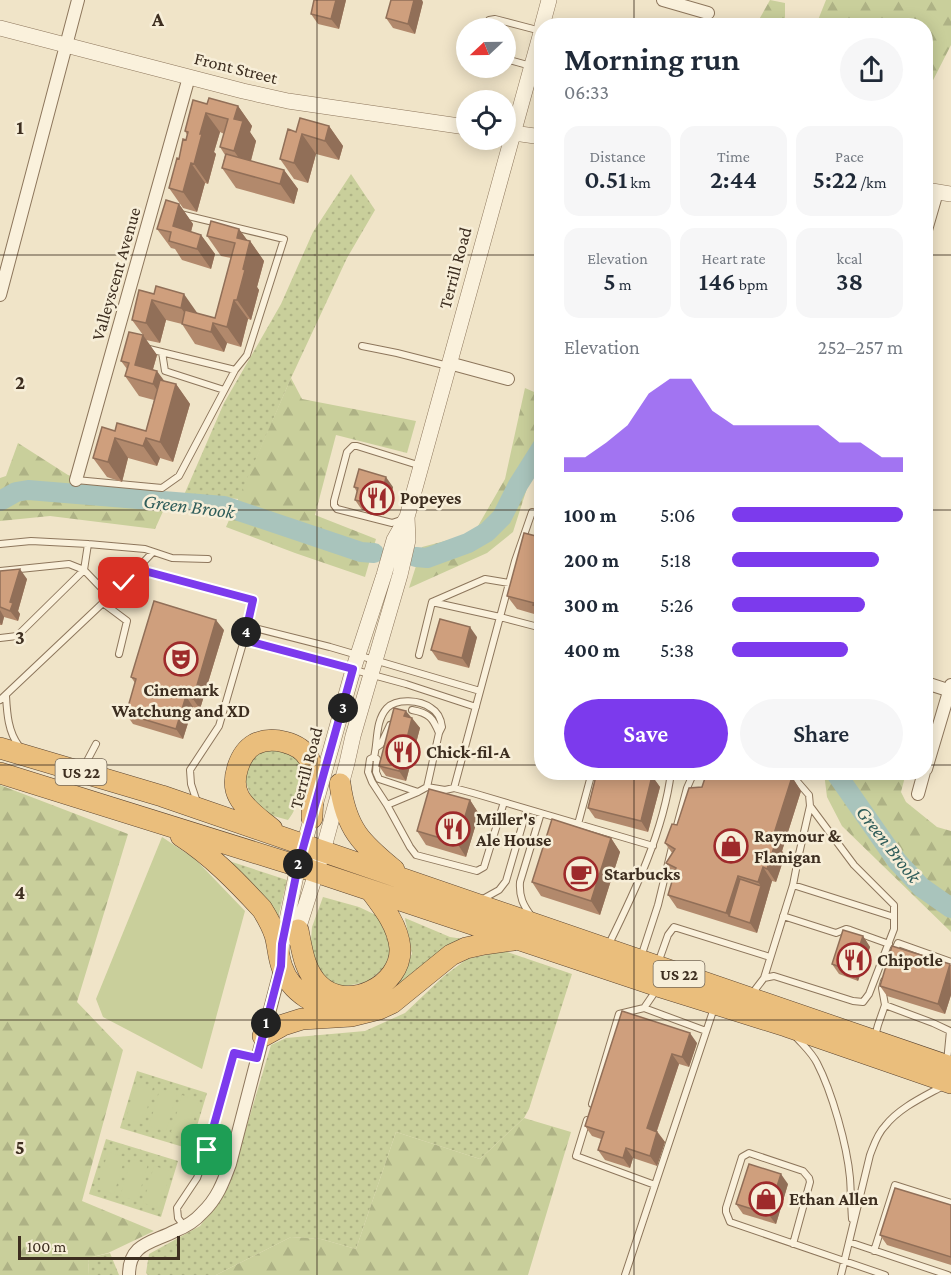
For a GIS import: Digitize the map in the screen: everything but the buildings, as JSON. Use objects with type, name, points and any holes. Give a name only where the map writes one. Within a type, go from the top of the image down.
[{"type":"highway","points":[[282,837],[244,805],[237,794],[238,766],[241,759],[255,744],[280,741],[296,747],[307,757],[313,774],[312,818]]},
{"type":"highway","name":"US 22","points":[[0,748],[162,796],[606,950],[716,1004],[949,1075]]},
{"type":"highway","name":"US 22","points":[[0,772],[519,939],[652,971],[749,998],[874,1040],[949,1075]]},
{"type":"highway","points":[[340,784],[344,807],[359,838],[406,880]]},
{"type":"highway","points":[[164,825],[212,858],[262,909],[274,934],[281,966],[294,986],[320,1006],[351,1016]]},
{"type":"highway","points":[[298,930],[307,967],[312,977],[325,990],[343,996],[355,996],[376,989],[393,972],[400,950],[392,922],[371,891]]},
{"type":"highway","points":[[262,1036],[283,1025],[302,1019],[351,1016],[379,1009],[392,1002],[436,966],[459,951],[484,944],[519,939]]},
{"type":"street","points":[[0,295],[78,0]]},
{"type":"street","name":"Terrill Road","points":[[545,18],[549,0]]},
{"type":"street","points":[[663,0],[708,13]]},
{"type":"street","name":"Front Street","points":[[0,28],[288,101],[456,126]]},
{"type":"street","name":"Terrill Road","points":[[516,112],[534,56]]},
{"type":"street","name":"Valleyscent Avenue","points":[[76,480],[121,342],[158,208],[189,77]]},
{"type":"street","points":[[516,134],[534,136]]},
{"type":"street","name":"Terrill Road","points":[[313,848],[312,818],[356,662],[384,575],[401,540],[505,150]]},
{"type":"street","points":[[933,208],[938,192]]},
{"type":"street","points":[[449,365],[508,379]]},
{"type":"street","name":"Terrill Road","points":[[129,1275],[130,1259],[136,1250],[145,1243],[184,1226],[203,1212],[217,1196],[222,1186],[230,1164],[281,966],[282,944],[313,848],[340,784],[400,575],[401,540]]},
{"type":"street","points":[[933,685],[950,689],[933,745]]},
{"type":"street","points":[[918,794],[922,780]]},
{"type":"street","name":"Terrill Road","points":[[281,966],[293,945],[298,930],[307,869]]},
{"type":"lane","points":[[516,23],[534,27]]},
{"type":"lane","points":[[516,62],[531,66]]},
{"type":"lane","points":[[76,480],[162,488],[179,476],[235,370],[247,355],[284,239],[175,213]]},
{"type":"lane","points":[[139,346],[235,370]]},
{"type":"lane","points":[[362,346],[449,365]]},
{"type":"lane","points":[[162,352],[165,371],[224,390]]},
{"type":"lane","points":[[407,517],[392,523],[337,509],[334,501],[347,452],[353,446],[357,446],[421,466]]},
{"type":"lane","points":[[454,788],[515,561],[532,512],[534,512]]},
{"type":"lane","points":[[0,544],[31,541],[88,544],[145,549],[172,558],[208,559]]},
{"type":"lane","points":[[0,638],[17,636],[84,570],[88,544]]},
{"type":"lane","points":[[27,756],[16,742],[3,698],[153,552]]},
{"type":"lane","points":[[0,571],[69,564],[84,570],[110,596]]},
{"type":"lane","points":[[137,569],[253,600],[219,726],[190,770],[191,783],[200,810]]},
{"type":"lane","points":[[432,603],[485,579],[509,584]]},
{"type":"lane","points":[[103,603],[127,621],[119,654]]},
{"type":"lane","points":[[432,603],[534,626]]},
{"type":"lane","points":[[419,655],[432,603]]},
{"type":"lane","points":[[247,626],[373,668],[406,684],[476,707]]},
{"type":"lane","points":[[244,640],[356,662],[373,668],[480,691]]},
{"type":"lane","points":[[377,747],[375,742],[384,712],[389,706],[412,702],[431,707],[440,717],[442,727],[427,787]]},
{"type":"lane","points":[[412,710],[431,718],[439,733]]},
{"type":"lane","points":[[391,724],[381,744],[377,747],[374,757],[370,759],[368,772],[416,855],[477,871],[484,867],[504,802]]},
{"type":"lane","points":[[72,770],[87,761],[96,744]]},
{"type":"lane","points":[[374,757],[377,759],[376,772],[379,779],[418,792]]},
{"type":"lane","points":[[578,824],[590,780]]},
{"type":"lane","points":[[606,950],[653,846],[670,780]]},
{"type":"lane","points":[[644,1008],[652,971],[658,905],[690,780]]},
{"type":"lane","points":[[749,998],[764,978],[771,957],[793,885],[810,807],[809,795],[796,780]]},
{"type":"lane","points":[[387,805],[427,787],[445,790],[454,788],[653,846]]},
{"type":"lane","points":[[764,978],[774,976],[853,1001],[863,1002],[869,993],[894,929],[894,905],[854,865],[810,807]]},
{"type":"lane","points":[[474,904],[499,890],[506,881],[527,809]]},
{"type":"lane","points":[[540,927],[524,905],[520,882],[541,813]]},
{"type":"lane","points":[[793,885],[894,917]]},
{"type":"lane","points":[[783,916],[837,933],[846,929],[850,930],[889,944]]},
{"type":"lane","points":[[652,971],[668,934],[675,927],[771,957]]},
{"type":"lane","points":[[891,960],[898,943],[951,962]]},
{"type":"lane","points":[[874,1040],[885,1005],[882,988],[888,969]]},
{"type":"lane","points":[[626,1275],[716,1004]]},
{"type":"lane","points":[[841,1275],[870,1155],[876,1140],[884,1126],[949,1075],[951,1030],[885,1005]]},
{"type":"lane","points":[[591,1107],[619,1014],[644,1008],[706,1031]]},
{"type":"lane","points":[[786,1026],[811,1053],[827,1086],[846,1158],[852,1226]]},
{"type":"lane","points":[[184,1226],[177,1215],[177,1208],[197,1178],[234,1053],[257,1058]]},
{"type":"lane","points":[[588,1117],[576,1156],[655,1185]]},
{"type":"lane","points":[[793,1244],[810,1182],[809,1178],[803,1171],[746,1154],[742,1157],[726,1208],[730,1222],[793,1244],[845,1262],[885,1275]]},
{"type":"lane","points":[[874,1251],[895,1185],[951,1203]]},
{"type":"lane","points":[[849,1242],[948,1275]]},
{"type":"green space","points":[[770,0],[785,3],[785,18],[760,18]]},
{"type":"green space","points":[[826,0],[951,0],[951,45],[933,80],[933,18],[819,18]]},
{"type":"green space","points":[[351,174],[375,210],[347,258],[291,378],[239,499],[184,495],[224,403],[281,304],[313,232]]},
{"type":"green space","points":[[291,378],[302,399],[416,421],[407,453],[336,435],[315,515],[376,539],[365,577],[226,527]]},
{"type":"green space","points":[[525,388],[534,392],[534,474],[528,485],[513,532],[487,553],[409,588],[422,547],[464,536],[478,526],[505,479]]},
{"type":"green space","points":[[18,443],[68,475],[118,489],[170,496],[155,529],[50,516],[0,521],[0,478],[6,476]]},
{"type":"green space","points":[[257,751],[290,751],[302,762],[298,800],[288,820],[256,811],[242,771]]},
{"type":"green space","points":[[825,780],[904,780],[901,792],[906,802],[937,827],[951,831],[951,932],[842,826],[827,797]]},
{"type":"green space","points":[[0,785],[128,834],[77,1002],[123,1050],[82,1201],[154,1231],[108,1253],[88,1258],[89,1275],[0,1275]]},
{"type":"green space","points":[[162,837],[195,859],[245,911],[202,1069],[103,1017],[96,999]]},
{"type":"green space","points":[[220,858],[287,880],[277,922]]},
{"type":"green space","points":[[323,897],[359,907],[378,916],[389,928],[392,948],[385,967],[367,982],[340,987],[325,979],[310,953],[312,927]]},
{"type":"green space","points":[[405,918],[450,937],[470,940],[378,999],[398,978],[412,954]]},
{"type":"green space","points":[[504,951],[572,974],[529,1109],[524,1118],[480,1159],[396,1132],[356,1249],[321,1239],[291,1237],[216,1275],[148,1275],[146,1273],[149,1254],[200,1226],[229,1186],[271,1045],[286,1038],[365,1031],[405,1013],[444,976],[467,959]]},
{"type":"green space","points":[[137,1071],[207,1093],[190,1149],[120,1128]]},
{"type":"green space","points":[[136,1082],[153,1087],[143,1124],[126,1119]]},
{"type":"green space","points":[[160,1089],[177,1094],[166,1131],[149,1126]]},
{"type":"green space","points":[[182,1095],[199,1101],[189,1137],[171,1132]]},
{"type":"green space","points":[[524,1118],[571,1132],[528,1275],[216,1275],[291,1237],[321,1239],[356,1249],[396,1132],[480,1159]]},
{"type":"green space","points":[[106,1139],[178,1161],[161,1217],[89,1194]]},
{"type":"green space","points":[[108,1152],[125,1157],[114,1194],[97,1189]]},
{"type":"green space","points":[[131,1159],[148,1164],[137,1201],[120,1196]]},
{"type":"green space","points":[[154,1166],[171,1171],[160,1208],[143,1203]]},
{"type":"green space","points":[[110,1253],[119,1275],[89,1275],[88,1258]]},
{"type":"waterway","name":"Green Brook","points":[[416,557],[427,558],[468,543],[487,532],[502,517],[534,460]]},
{"type":"waterway","name":"Green Brook","points":[[0,501],[16,492],[28,490],[224,506],[361,552],[374,553]]},
{"type":"waterway","name":"Green Brook","points":[[841,780],[897,861],[921,887],[951,908]]},
{"type":"place","name":"Popeyes","points":[[377,498]]},
{"type":"place","name":"Cinemark Watchung and XD","points":[[181,659]]},
{"type":"place","name":"Chick-fil-A","points":[[403,752]]},
{"type":"place","name":"Miller's Ale House","points":[[453,829]]},
{"type":"place","name":"Raymour & Flanigan","points":[[731,846]]},
{"type":"place","name":"Starbucks","points":[[581,874]]},
{"type":"place","name":"Chipotle","points":[[854,960]]},
{"type":"place","name":"Ethan Allen","points":[[766,1199]]},
{"type":"route","points":[[124,583],[137,569],[253,600],[244,640],[353,669],[303,844],[282,944],[281,966],[257,1058],[234,1053],[207,1150]]}]
